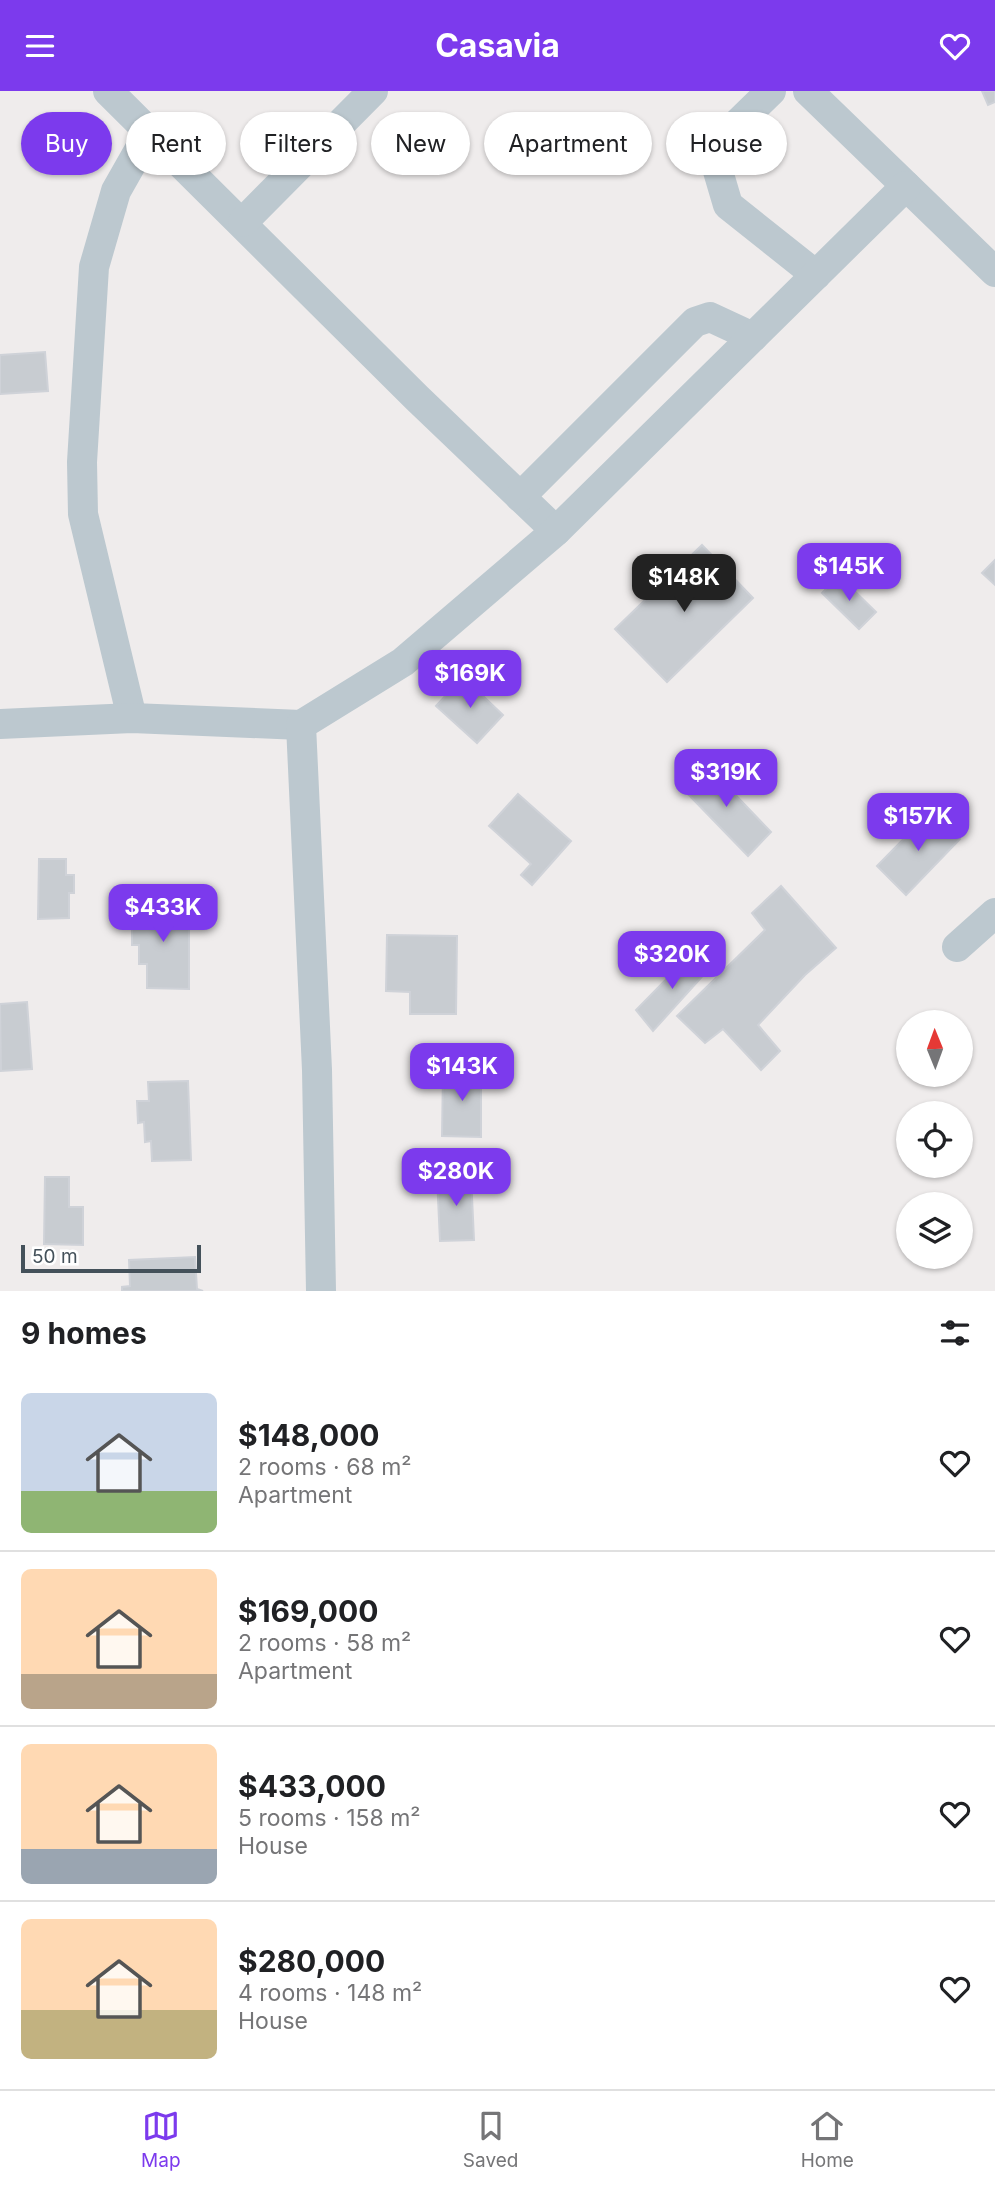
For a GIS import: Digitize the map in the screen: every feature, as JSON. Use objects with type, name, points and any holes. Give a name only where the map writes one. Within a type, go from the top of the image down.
[{"type":"street","points":[[108,91],[130,112]]},
{"type":"street","points":[[243,222],[373,91]]},
{"type":"street","points":[[771,91],[731,130],[715,161],[728,205],[816,275]]},
{"type":"street","points":[[808,91],[995,272]]},
{"type":"street","points":[[126,173],[116,191],[94,267],[82,462],[83,513],[132,718]]},
{"type":"street","points":[[195,175],[288,271],[556,531]]},
{"type":"street","points":[[0,724],[132,718],[301,725],[403,662],[556,531],[906,186]]},
{"type":"street","points":[[520,497],[695,322],[710,317],[753,337]]},
{"type":"street","points":[[301,725],[317,1070],[321,1291]]},
{"type":"street","points":[[957,947],[995,913]]},
{"type":"building","points":[[982,91],[995,91],[995,102],[988,105]]},
{"type":"building","points":[[45,352],[48,391],[0,394],[0,355]]},
{"type":"building","points":[[702,545],[753,598],[667,682],[615,629]]},
{"type":"building","points":[[995,560],[995,585],[982,573]]},
{"type":"building","points":[[839,576],[876,612],[859,629],[822,593]]},
{"type":"building","points":[[463,677],[503,715],[477,743],[436,706]]},
{"type":"building","points":[[703,761],[771,832],[748,856],[682,788]]},
{"type":"building","points":[[518,794],[571,841],[532,885],[521,875],[531,864],[489,826]]},
{"type":"building","points":[[931,811],[960,839],[906,895],[877,866]]},
{"type":"building","points":[[39,859],[66,859],[66,875],[74,875],[74,893],[69,893],[69,918],[38,919]]},
{"type":"building","points":[[781,886],[836,948],[805,975],[758,1025],[780,1051],[761,1070],[723,1029],[705,1043],[677,1016],[765,930],[752,913]]},
{"type":"building","points":[[132,905],[189,906],[189,989],[147,988],[147,964],[139,964],[139,945],[132,945]]},
{"type":"building","points":[[387,935],[457,936],[456,1014],[410,1014],[410,992],[386,991]]},
{"type":"building","points":[[693,952],[708,970],[653,1031],[636,1010]]},
{"type":"building","points":[[27,1002],[32,1069],[1,1071],[0,1004]]},
{"type":"building","points":[[443,1070],[481,1070],[481,1137],[442,1136]]},
{"type":"building","points":[[188,1081],[191,1160],[152,1161],[151,1141],[145,1142],[144,1122],[138,1123],[137,1101],[149,1101],[148,1082]]},
{"type":"building","points":[[471,1175],[474,1240],[440,1241],[437,1177]]},
{"type":"building","points":[[45,1177],[69,1177],[69,1207],[83,1207],[83,1245],[44,1244]]},
{"type":"building","points":[[195,1257],[197,1289],[203,1291],[122,1291],[122,1287],[130,1286],[129,1260]]}]
